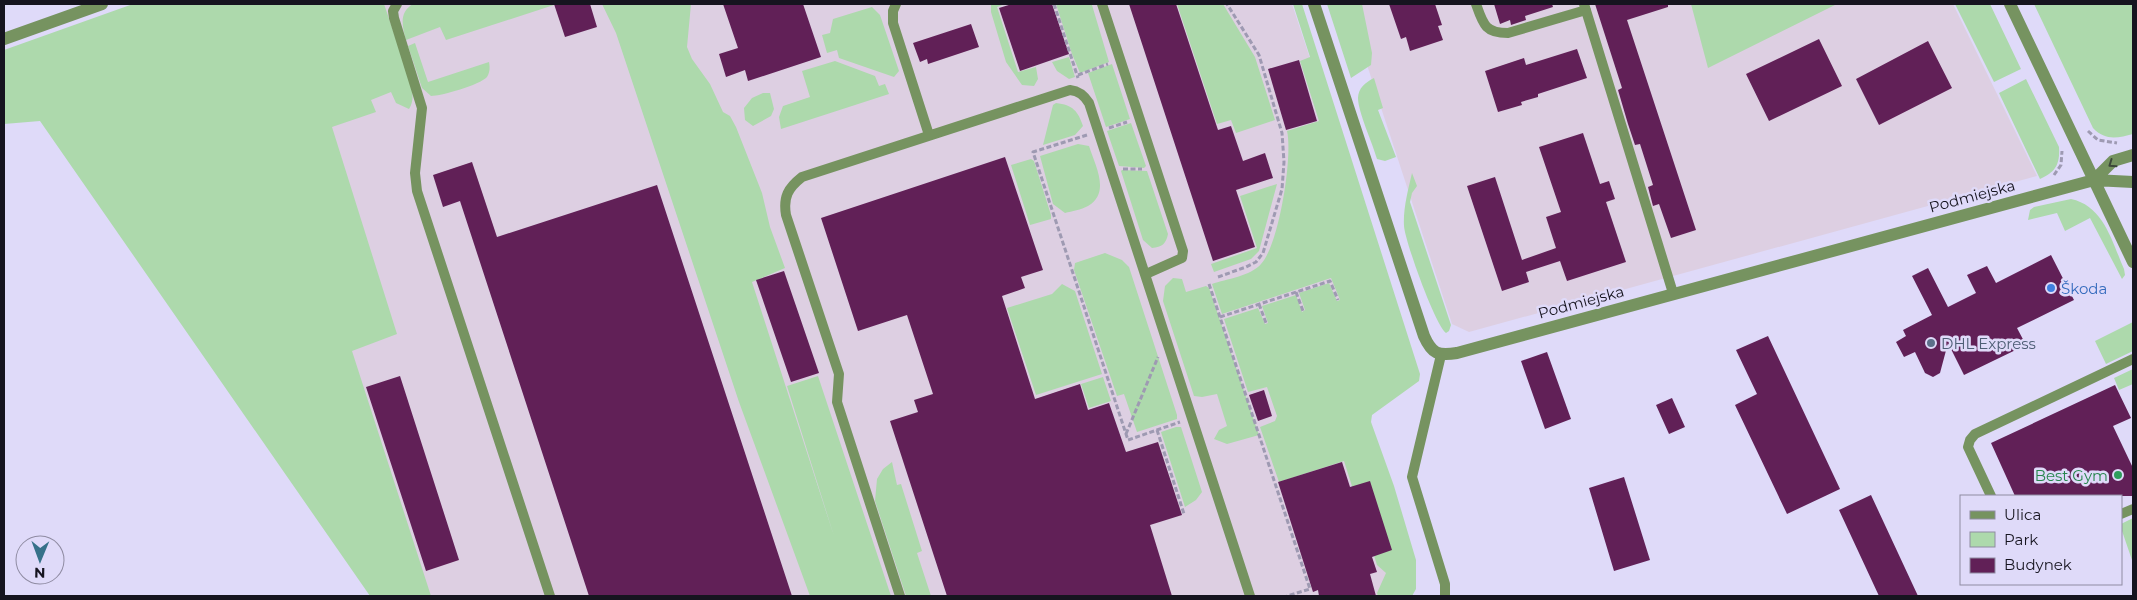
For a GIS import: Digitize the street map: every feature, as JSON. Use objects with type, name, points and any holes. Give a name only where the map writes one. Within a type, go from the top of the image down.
[{"type":"street","points":[[4,39],[102,4]]},
{"type":"street","points":[[1314,4],[1424,336],[1430,348],[1441,355]]},
{"type":"street","points":[[2010,4],[2133,262]]},
{"type":"street","name":"Podmiejska","points":[[2094,180],[2113,161],[2133,155]]},
{"type":"street","name":"Podmiejska","points":[[1441,355],[1456,353],[2094,180],[2133,182]]},
{"type":"lane","points":[[397,4],[393,11],[394,18],[422,108],[415,173],[417,191],[550,596]]},
{"type":"lane","points":[[896,4],[893,11],[893,23],[929,135]]},
{"type":"lane","points":[[1102,4],[1183,251],[1182,258],[1175,263],[1146,274]]},
{"type":"lane","points":[[1476,4],[1486,28],[1495,33],[1508,33],[1585,7],[1673,293]]},
{"type":"lane","points":[[900,596],[837,402],[839,374],[784,205],[790,187],[802,177],[1053,94],[1077,91],[1085,96],[1089,103],[1250,596]]},
{"type":"lane","points":[[1441,355],[1412,477],[1445,584],[1445,596]]},
{"type":"lane","points":[[1991,495],[1968,447],[1970,440],[1975,434],[2133,359]]},
{"type":"path","points":[[1054,4],[1078,74],[1077,91]]},
{"type":"path","points":[[1218,276],[1256,262],[1263,253],[1282,189],[1284,162],[1282,133],[1259,55],[1227,4]]},
{"type":"path","points":[[1078,74],[1120,60]]},
{"type":"path","points":[[1140,118],[1033,152],[1128,440],[1182,422]]},
{"type":"path","points":[[2086,127],[2098,140],[2120,143]]},
{"type":"path","points":[[2048,180],[2061,165],[2061,146]]},
{"type":"path","points":[[1111,170],[1146,169],[1156,166]]},
{"type":"path","points":[[1220,317],[1330,280],[1338,300]]},
{"type":"path","points":[[1209,284],[1310,589],[1287,596]]},
{"type":"path","points":[[1296,292],[1303,311]]},
{"type":"path","points":[[1259,304],[1266,324]]},
{"type":"path","points":[[1126,434],[1160,354]]},
{"type":"path","points":[[1157,430],[1184,514]]},
{"type":"shaded area","points":[[163,4],[657,4],[852,596],[372,596],[4,60]]},
{"type":"shaded area","points":[[659,4],[1292,4],[1416,380],[1361,421],[1401,596],[854,596]]},
{"type":"shaded area","points":[[1347,4],[1953,4],[2037,176],[1469,332],[1452,324]]},
{"type":"green space","points":[[133,4],[384,4],[410,80],[411,106],[409,109],[396,103],[391,92],[371,100],[376,112],[332,127],[397,334],[352,351],[431,596],[370,596],[40,121],[4,124],[4,50]]},
{"type":"green space","points":[[413,4],[557,4],[446,40],[440,27],[406,40],[403,20],[405,11]]},
{"type":"green space","points":[[602,4],[691,4],[687,47],[692,59],[710,84],[723,112],[730,116],[736,127],[762,193],[770,227],[785,268],[752,282],[834,536],[787,386],[818,376],[891,596],[810,596],[739,402],[616,33]]},
{"type":"green space","points":[[991,4],[1005,4],[997,7],[1018,72],[1036,67],[1038,79],[1034,86],[1022,85],[1006,62],[991,12]]},
{"type":"green space","points":[[1056,4],[1092,5],[1109,62],[1080,73]]},
{"type":"green space","points":[[1177,4],[1223,4],[1255,57],[1275,120],[1236,133],[1231,120],[1217,124]]},
{"type":"green space","points":[[1293,4],[1302,4],[1420,374],[1419,381],[1372,415],[1371,422],[1394,486],[1416,560],[1416,589],[1412,596],[1378,596],[1377,593],[1386,573],[1377,565],[1344,461],[1279,482],[1260,427],[1275,421],[1277,416],[1267,387],[1248,392],[1224,319],[1258,308],[1265,324],[1268,323],[1262,306],[1296,295],[1302,312],[1305,310],[1299,293],[1329,283],[1337,301],[1340,300],[1331,278],[1222,314],[1212,284],[1245,274],[1257,268],[1268,254],[1274,239],[1283,200],[1288,160],[1287,131],[1319,121],[1300,61],[1310,57]]},
{"type":"green space","points":[[1327,4],[1362,4],[1372,53],[1371,65],[1351,78]]},
{"type":"green space","points":[[1691,4],[1837,4],[1708,68]]},
{"type":"green space","points":[[1955,4],[1990,4],[2021,69],[1994,82]]},
{"type":"green space","points":[[2034,4],[2133,4],[2133,134],[2107,137],[2093,128]]},
{"type":"green space","points":[[872,7],[880,15],[899,71],[894,77],[839,58],[837,50],[827,53],[822,35],[830,33],[833,19]]},
{"type":"green space","points":[[415,43],[428,82],[489,62],[488,75],[483,80],[469,87],[431,96],[422,88],[408,46]]},
{"type":"green space","points":[[1069,57],[1075,77],[1069,79],[1057,71],[1052,62]]},
{"type":"green space","points":[[835,61],[875,76],[879,86],[885,84],[889,94],[781,129],[779,117],[783,106],[810,97],[802,71]]},
{"type":"green space","points":[[1112,64],[1130,119],[1106,127],[1088,73]]},
{"type":"green space","points":[[1374,78],[1383,108],[1378,110],[1396,157],[1385,161],[1377,159],[1358,98],[1358,94],[1365,83]]},
{"type":"green space","points":[[2026,79],[2059,147],[2059,158],[2056,167],[2040,179],[1999,93]]},
{"type":"green space","points":[[763,93],[770,93],[774,109],[771,116],[753,126],[745,120],[744,108],[752,98]]},
{"type":"green space","points":[[1056,103],[1071,107],[1079,116],[1083,126],[1075,135],[1043,145],[1053,105]]},
{"type":"green space","points":[[1131,123],[1146,166],[1144,168],[1119,166],[1107,131]]},
{"type":"green space","points":[[1078,144],[1089,146],[1099,178],[1099,194],[1088,206],[1065,213],[1053,204],[1040,156]]},
{"type":"green space","points":[[1031,159],[1034,161],[1051,219],[1030,225],[1011,165]]},
{"type":"green space","points":[[1122,170],[1147,171],[1168,234],[1165,243],[1161,246],[1152,248],[1143,240]]},
{"type":"green space","points":[[1412,173],[1417,186],[1412,193],[1410,202],[1451,325],[1446,333],[1441,327],[1428,300],[1404,226],[1404,213]]},
{"type":"green space","points":[[1277,184],[1259,251],[1251,259],[1214,272],[1211,264],[1257,248],[1240,196]]},
{"type":"green space","points":[[2071,199],[2092,209],[2099,217],[2111,237],[2124,269],[2125,275],[2122,279],[2090,218],[2065,231],[2057,213],[2028,220],[2030,210],[2034,207]]},
{"type":"green space","points":[[1105,253],[1122,260],[1129,267],[1177,415],[1177,419],[1137,432],[1124,394],[1117,396],[1074,270],[1075,263]]},
{"type":"green space","points":[[1173,278],[1182,279],[1186,292],[1206,286],[1209,288],[1259,435],[1227,444],[1214,439],[1219,430],[1227,426],[1217,394],[1202,397],[1194,396],[1163,301],[1165,286]]},
{"type":"green space","points":[[1062,284],[1075,291],[1102,374],[1036,395],[1007,308],[1052,294]]},
{"type":"green space","points":[[2133,322],[2133,351],[2106,364],[2095,341]]},
{"type":"green space","points":[[2133,369],[2133,384],[2119,390],[2114,378]]},
{"type":"green space","points":[[1103,377],[1111,401],[1089,408],[1081,384]]},
{"type":"green space","points":[[1181,427],[1202,492],[1196,500],[1185,507],[1161,432]]},
{"type":"green space","points":[[892,462],[897,485],[901,484],[922,551],[917,553],[931,596],[906,596],[875,501],[877,479],[883,469]]},
{"type":"green space","points":[[2133,518],[2133,563],[2122,531],[2122,524]]},
{"type":"building","points":[[554,4],[590,4],[597,27],[565,37]]},
{"type":"building","points":[[723,4],[803,4],[821,57],[748,81],[745,70],[726,77],[719,54],[738,48]]},
{"type":"building","points":[[1012,4],[1052,4],[1069,54],[1020,71],[999,8]]},
{"type":"building","points":[[1129,4],[1176,4],[1218,130],[1231,126],[1243,161],[1265,153],[1273,178],[1236,190],[1255,247],[1213,261]]},
{"type":"building","points":[[1389,4],[1435,4],[1442,25],[1438,26],[1443,40],[1410,51],[1406,37],[1401,39]]},
{"type":"building","points":[[1494,4],[1552,4],[1553,7],[1525,16],[1526,20],[1511,25],[1510,20],[1500,24]]},
{"type":"building","points":[[1595,4],[1668,4],[1668,7],[1627,20],[1696,230],[1671,238],[1659,204],[1653,206],[1648,187],[1653,185],[1640,144],[1635,145],[1628,124],[1618,90],[1622,88]]},
{"type":"building","points":[[971,24],[979,47],[928,64],[927,59],[920,62],[913,43]]},
{"type":"building","points":[[1819,39],[1842,86],[1769,121],[1746,74]]},
{"type":"building","points":[[1928,41],[1952,88],[1879,125],[1856,79]]},
{"type":"building","points":[[1577,49],[1587,78],[1538,94],[1538,97],[1521,102],[1522,105],[1498,112],[1485,71],[1524,58],[1526,65]]},
{"type":"building","points":[[1299,60],[1317,121],[1286,130],[1268,69]]},
{"type":"building","points":[[1583,133],[1600,184],[1609,181],[1615,199],[1606,202],[1626,262],[1567,281],[1560,261],[1526,272],[1529,282],[1502,291],[1467,186],[1495,177],[1522,260],[1556,248],[1546,217],[1561,212],[1539,147]]},
{"type":"building","points":[[1005,157],[1043,270],[1021,277],[1025,288],[1002,296],[1035,399],[1080,384],[1088,410],[1109,403],[1126,452],[1158,442],[1182,515],[1150,525],[1172,596],[947,596],[890,421],[918,412],[914,400],[933,394],[907,315],[858,331],[821,218]]},
{"type":"building","points":[[472,162],[497,237],[657,185],[792,596],[589,596],[460,201],[443,207],[433,175]]},
{"type":"building","points":[[2051,255],[2074,300],[2017,328],[2026,345],[1964,375],[1948,343],[1940,373],[1933,377],[1925,373],[1915,352],[1904,357],[1896,342],[1906,336],[1903,330],[1932,315],[1912,276],[1928,268],[1948,307],[1976,293],[1967,275],[1987,266],[1996,283]]},
{"type":"building","points":[[784,271],[819,373],[791,382],[756,280]]},
{"type":"building","points":[[1768,336],[1840,489],[1787,514],[1735,405],[1757,394],[1736,350]]},
{"type":"building","points":[[1547,352],[1571,419],[1545,429],[1521,361]]},
{"type":"building","points":[[400,376],[459,560],[426,571],[366,387]]},
{"type":"building","points":[[2115,385],[2131,418],[2113,426],[2133,468],[2133,496],[2015,495],[1991,443]]},
{"type":"building","points":[[1264,390],[1272,416],[1258,421],[1249,395]]},
{"type":"building","points":[[1672,398],[1685,427],[1669,434],[1656,405]]},
{"type":"building","points":[[1342,462],[1350,487],[1370,481],[1392,550],[1372,557],[1377,572],[1370,574],[1376,596],[1319,596],[1318,590],[1313,592],[1278,482]]},
{"type":"building","points":[[1624,477],[1650,560],[1614,571],[1589,488]]},
{"type":"building","points":[[1871,495],[1918,596],[1879,596],[1839,510]]},
{"type":"place","name":"Škoda","points":[[2051,288]]},
{"type":"place","name":"DHL Express","points":[[1931,343]]},
{"type":"place","name":"Best Gym","points":[[2118,475]]}]
